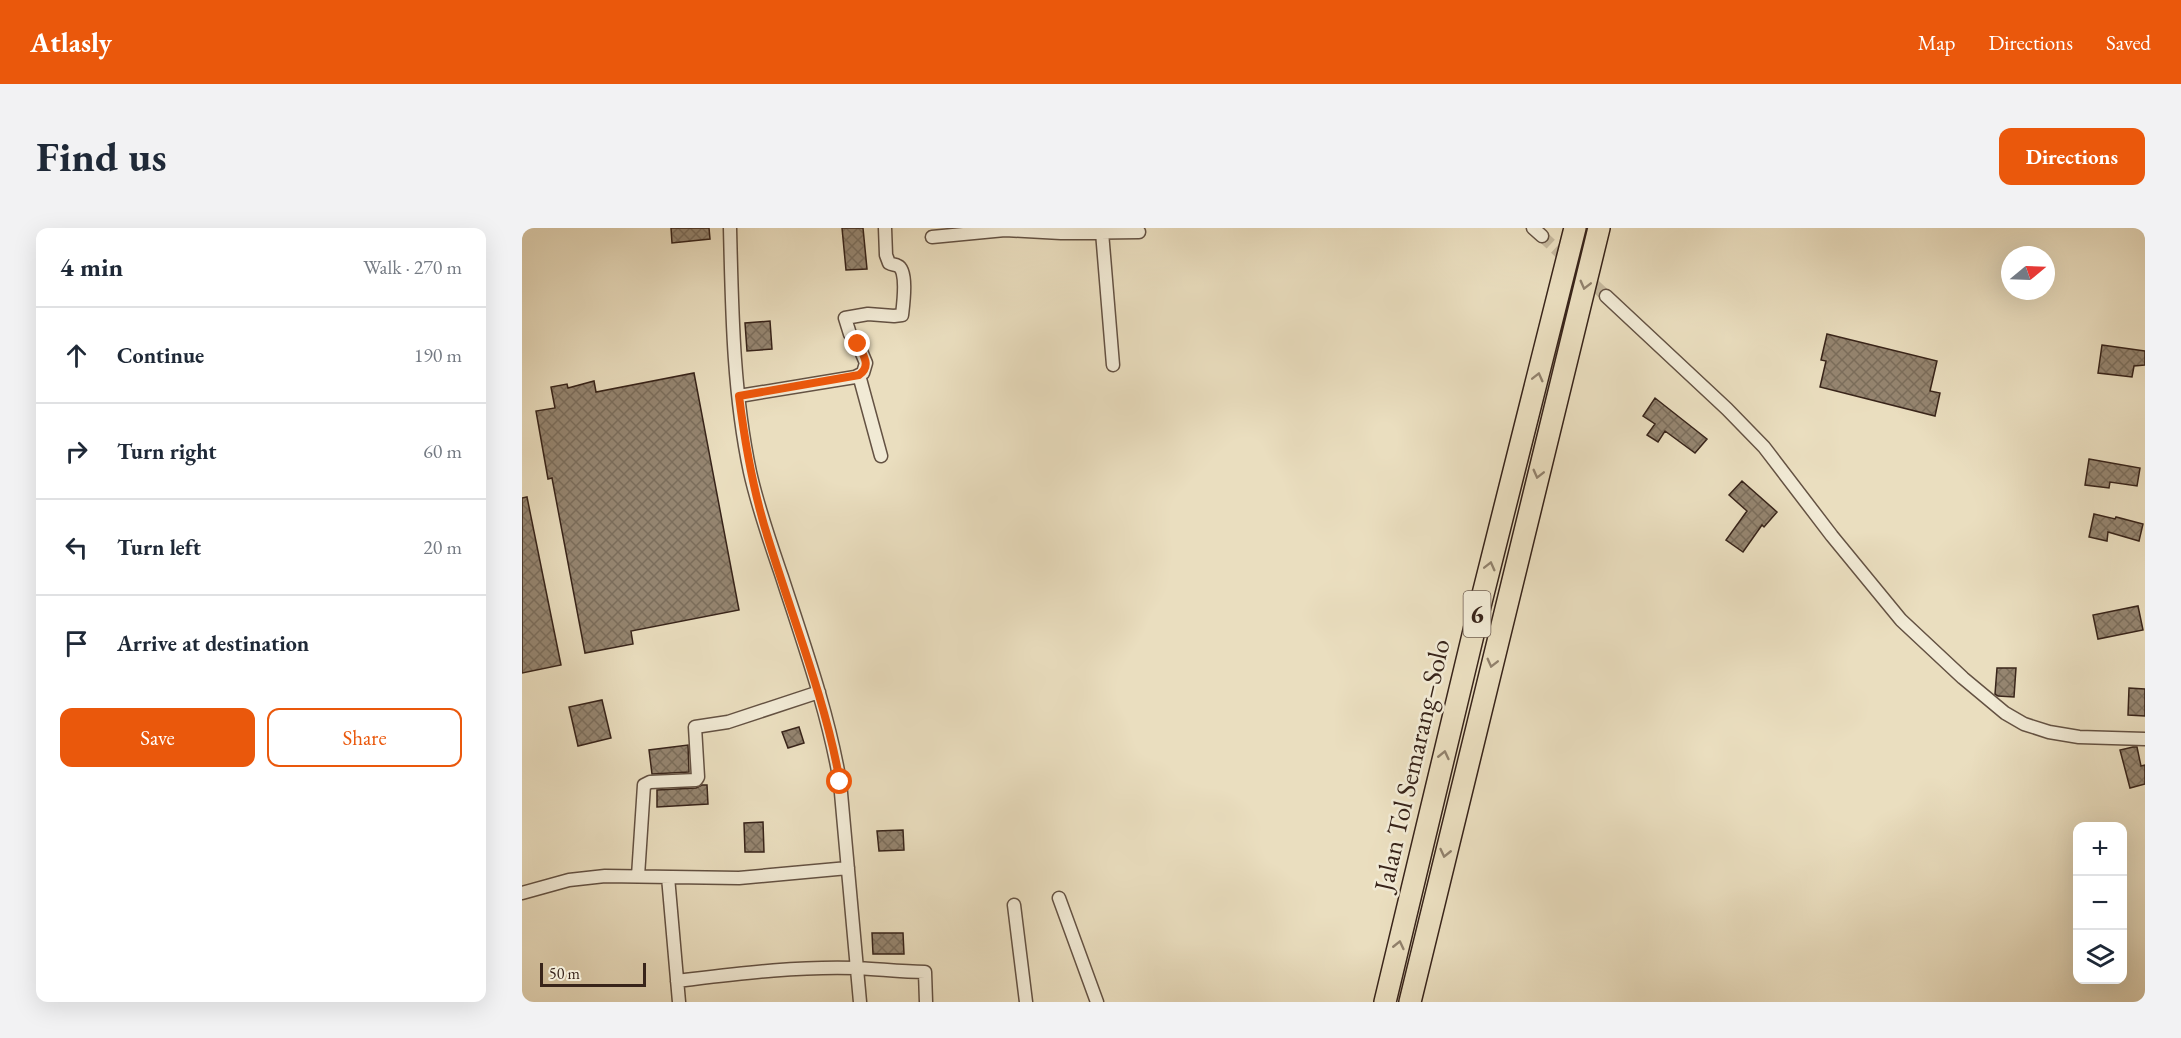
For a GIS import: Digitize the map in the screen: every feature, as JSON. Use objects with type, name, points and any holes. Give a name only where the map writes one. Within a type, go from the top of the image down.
[{"type":"highway","name":"Jalan Tol Semarang–Solo","points":[[1385,1002],[1478,614],[1575,228]]},
{"type":"highway","name":"Jalan Tol Semarang–Solo","points":[[1410,1002],[1599,228]]},
{"type":"street","points":[[730,228],[733,326],[739,396],[750,472],[819,693],[834,750],[840,782],[860,1002]]},
{"type":"street","points":[[739,396],[859,375],[866,368],[866,363],[858,344],[850,334],[845,318],[868,314],[902,315],[904,284],[902,270],[889,263],[886,255],[885,228]]},
{"type":"street","points":[[932,237],[1004,229],[1139,232]]},
{"type":"street","points":[[1102,232],[1113,365]]},
{"type":"street","points":[[1606,296],[1742,423],[1764,447],[1832,536],[1901,620],[1991,702],[2024,724],[2049,732],[2079,737],[2145,739]]},
{"type":"street","points":[[859,375],[881,456]]},
{"type":"street","points":[[638,876],[644,785],[650,782],[696,780],[698,777],[696,727],[728,722],[819,693]]},
{"type":"street","points":[[522,893],[569,880],[605,876],[749,878],[848,868]]},
{"type":"street","points":[[668,877],[679,1002]]},
{"type":"street","points":[[1059,898],[1097,1002]]},
{"type":"street","points":[[1014,905],[1026,1002]]},
{"type":"street","points":[[677,981],[755,972],[857,968],[893,972],[925,972],[926,1002]]},
{"type":"building","points":[[671,228],[709,228],[710,239],[672,243]]},
{"type":"building","points":[[842,228],[863,228],[867,269],[846,270]]},
{"type":"building","points":[[770,321],[772,349],[747,351],[745,323]]},
{"type":"building","points":[[1827,334],[1937,361],[1930,391],[1940,393],[1935,416],[1820,387],[1826,361],[1821,360]]},
{"type":"building","points":[[2102,345],[2145,351],[2145,365],[2134,366],[2132,377],[2098,373]]},
{"type":"building","points":[[694,373],[739,610],[631,631],[633,644],[585,653],[552,478],[548,479],[536,411],[555,408],[551,387],[567,384],[568,388],[594,381],[596,392]]},
{"type":"building","points":[[1655,398],[1707,439],[1695,453],[1665,431],[1658,442],[1647,435],[1655,424],[1643,416]]},
{"type":"building","points":[[2089,459],[2140,468],[2137,486],[2110,482],[2109,488],[2085,485]]},
{"type":"building","points":[[1742,481],[1777,512],[1764,527],[1762,525],[1743,552],[1726,540],[1747,511],[1729,495]]},
{"type":"building","points":[[527,497],[561,665],[522,673],[522,498]]},
{"type":"building","points":[[2094,514],[2143,524],[2139,541],[2108,532],[2107,541],[2089,537]]},
{"type":"building","points":[[2138,606],[2143,630],[2098,639],[2093,615]]},
{"type":"building","points":[[1997,668],[2016,668],[2014,697],[1995,694]]},
{"type":"building","points":[[2129,688],[2145,689],[2145,716],[2128,715]]},
{"type":"building","points":[[602,700],[611,738],[578,746],[569,707]]},
{"type":"building","points":[[799,727],[804,743],[788,748],[782,732]]},
{"type":"building","points":[[688,745],[689,772],[652,774],[649,750]]},
{"type":"building","points":[[2137,747],[2141,766],[2145,765],[2145,784],[2130,788],[2120,750]]},
{"type":"building","points":[[707,785],[708,804],[657,807],[657,790],[696,788]]},
{"type":"building","points":[[763,822],[764,852],[745,852],[744,823]]},
{"type":"building","points":[[903,830],[904,850],[879,851],[877,831]]},
{"type":"building","points":[[872,933],[903,933],[904,954],[873,954]]},
{"type":"tunnel","points":[[1542,236],[1606,296]]},
{"type":"route","points":[[840,782],[819,693],[757,499],[750,472],[739,396],[855,377],[863,373],[866,368],[858,344]]}]
